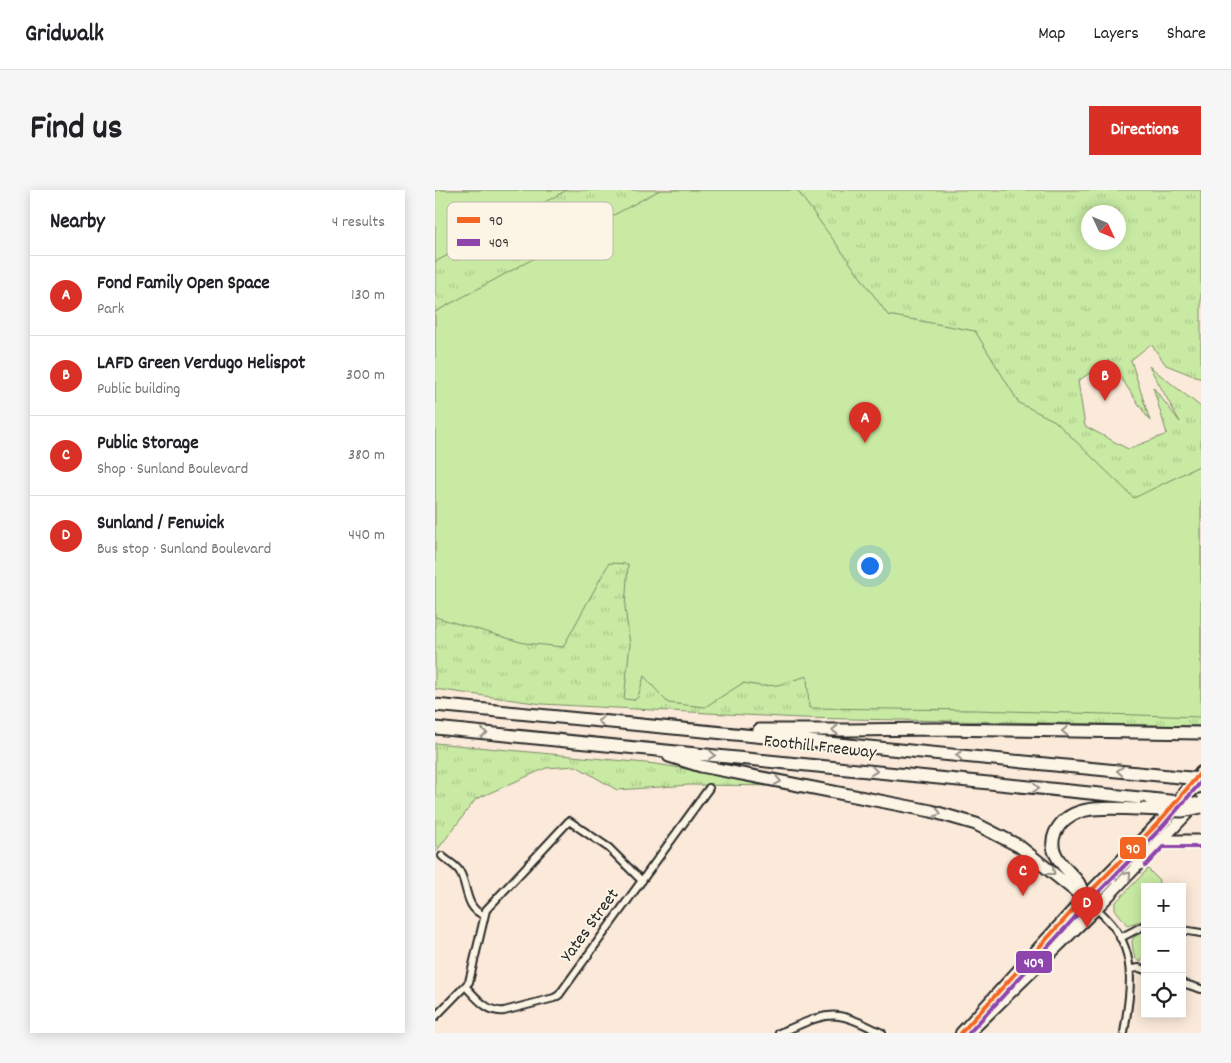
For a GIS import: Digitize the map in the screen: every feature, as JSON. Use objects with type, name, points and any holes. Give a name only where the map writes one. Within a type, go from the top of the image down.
[{"type":"highway","name":"Foothill Freeway","points":[[435,705],[1169,776],[1189,777],[1201,775]]},
{"type":"highway","points":[[650,726],[745,730],[936,728],[1201,733]]},
{"type":"highway","name":"Foothill Freeway","points":[[435,728],[1201,805]]},
{"type":"highway","points":[[646,749],[701,766],[931,811],[976,824],[1019,846],[1084,898]]},
{"type":"highway","points":[[1084,898],[1079,884],[1055,854],[1053,840],[1058,828],[1068,817],[1084,810],[1182,811],[1201,805]]},
{"type":"highway","points":[[1161,841],[1201,841]]},
{"type":"main road","points":[[961,1033],[1084,898],[1158,823],[1201,775]]},
{"type":"main road","points":[[969,1033],[1096,909],[1201,799]]},
{"type":"street","name":"Yates Street","points":[[465,986],[487,1008],[495,1012],[504,1012],[559,995],[709,788]]},
{"type":"street","points":[[435,1017],[465,986],[471,976],[487,908],[569,821],[609,848],[642,881]]},
{"type":"street","points":[[442,856],[459,870],[468,899],[480,914],[484,915]]},
{"type":"street","points":[[1084,898],[1113,925],[1120,938],[1131,969],[1131,987],[1124,1033]]},
{"type":"street","points":[[1120,938],[1141,927]]},
{"type":"street","points":[[1186,931],[1201,934]]},
{"type":"street","points":[[1131,969],[1141,969]]},
{"type":"street","points":[[1186,984],[1201,989]]},
{"type":"street","points":[[779,1033],[821,1018],[833,1016],[848,1018],[882,1033]]},
{"type":"green space","points":[[435,190],[1201,190],[1201,379],[1166,365],[1151,344],[1131,360],[1150,421],[1109,360],[1078,381],[1085,426],[1128,449],[1167,434],[1153,387],[1180,422],[1149,366],[1201,407],[1201,726],[800,718],[542,704],[435,689]]},
{"type":"green space","points":[[435,190],[567,190],[545,202],[447,202],[447,255],[435,262]]},
{"type":"green space","points":[[660,190],[797,190],[888,315],[975,331],[1019,403],[1055,421],[1134,498],[1201,465],[1201,717],[976,710],[809,708],[807,676],[778,685],[761,686],[743,683],[705,707],[668,703],[644,676],[638,697],[634,700],[624,699],[630,644],[625,608],[628,564],[609,563],[563,647],[524,643],[435,617],[435,312],[531,260],[613,260],[613,215]]},
{"type":"green space","points":[[435,743],[656,764],[792,786],[689,785],[617,790],[576,766],[546,768],[476,799],[435,853]]},
{"type":"green space","points":[[1148,869],[1159,880],[1159,883],[1141,883],[1141,921],[1127,925],[1115,909],[1115,903]]},
{"type":"green space","points":[[1141,933],[1141,962],[1136,959],[1133,951],[1132,941],[1134,937]]},
{"type":"transit line","name":"90","points":[[961,1033],[1084,898],[1158,823],[1201,772]]},
{"type":"transit line","name":"409","points":[[969,1033],[1089,902],[1162,827],[1201,782]]},
{"type":"transit line","name":"409","points":[[1145,866],[1163,847],[1201,847]]},
{"type":"place","name":"LAFD Green Verdugo Helispot","points":[[1105,401]]},
{"type":"place","name":"Fond Family Open Space","points":[[865,443]]},
{"type":"place","name":"Public Storage","points":[[1023,896]]},
{"type":"place","name":"Sunland / Fenwick","points":[[1087,928]]}]
